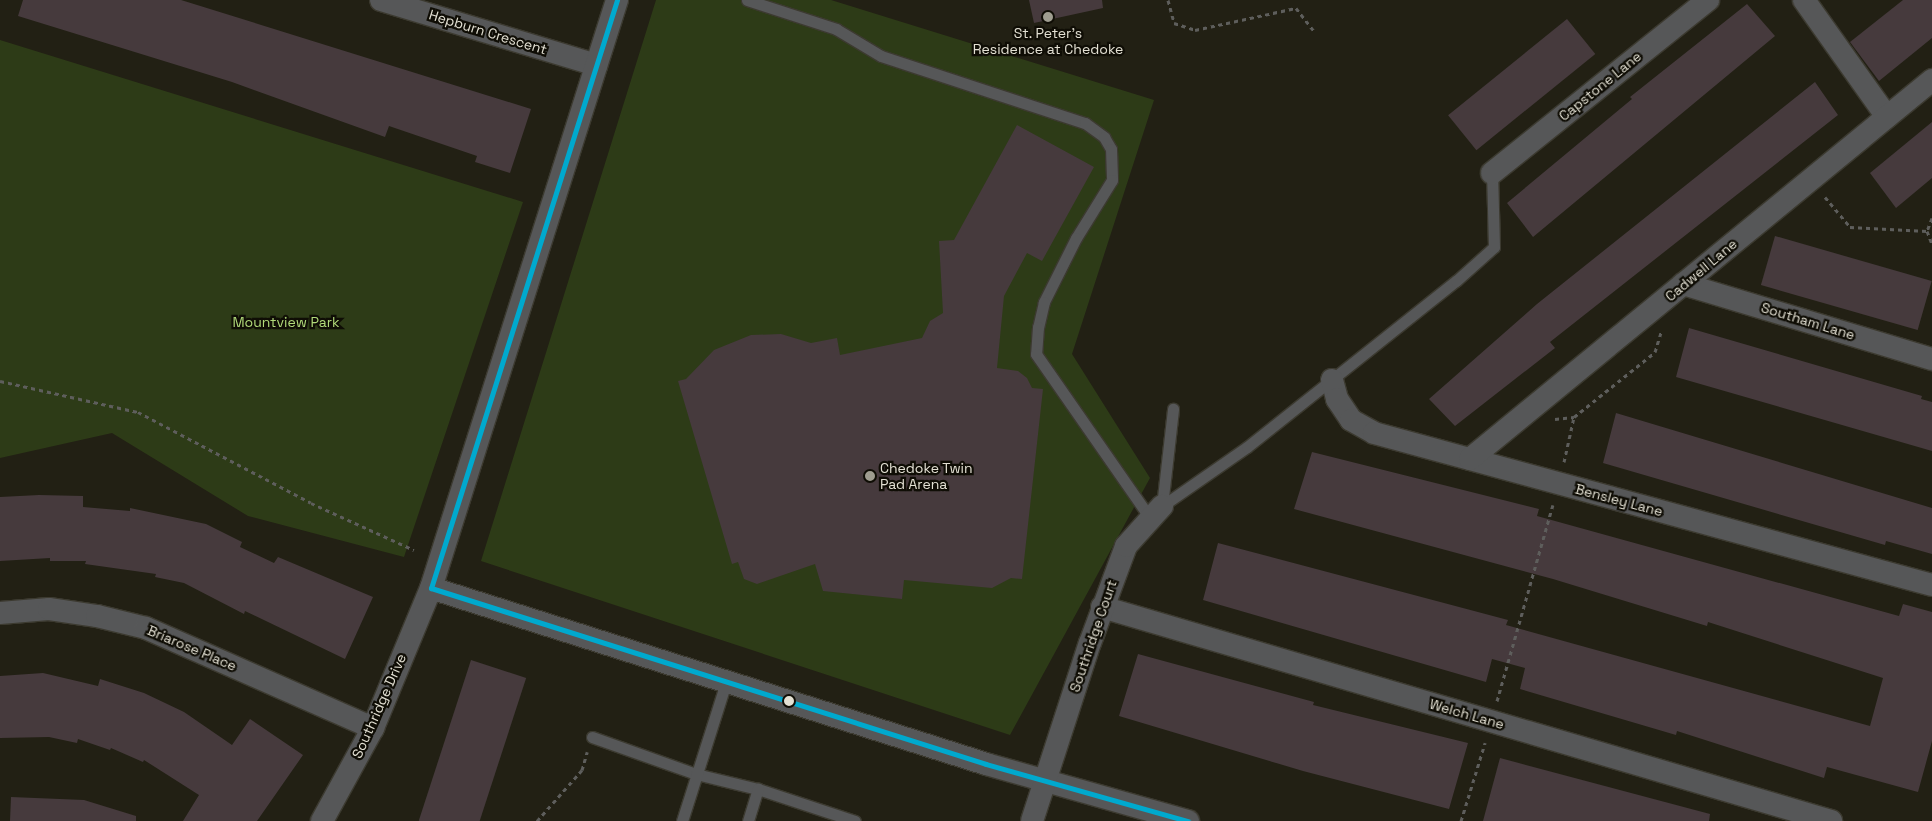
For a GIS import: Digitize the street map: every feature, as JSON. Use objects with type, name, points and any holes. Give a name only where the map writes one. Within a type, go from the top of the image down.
[{"type":"street","name":"Hepburn Crescent","points":[[381,0],[596,65]]},
{"type":"street","name":"Southridge Drive","points":[[322,821],[373,728],[431,588],[617,0]]},
{"type":"street","name":"Capstone Lane","points":[[1492,173],[1708,0]]},
{"type":"street","points":[[1804,0],[1888,117]]},
{"type":"street","name":"Cadwell Lane","points":[[1470,459],[1932,80]]},
{"type":"street","name":"Southam Lane","points":[[1678,289],[1932,359]]},
{"type":"street","name":"Bensley Lane","points":[[1332,380],[1337,400],[1351,420],[1366,429],[1559,484],[1932,585]]},
{"type":"street","name":"Southridge Court","points":[[1044,778],[1102,607],[1126,546],[1156,512]]},
{"type":"street","points":[[431,588],[986,764],[1044,778],[1188,821]]},
{"type":"street","name":"Welch Lane","points":[[1102,607],[1831,821]]},
{"type":"street","name":"Briarose Place","points":[[0,613],[49,609],[97,616],[146,628],[373,728]]},
{"type":"street","points":[[1032,821],[1044,778]]},
{"type":"lane","points":[[747,0],[836,29],[881,56],[1085,123],[1104,137],[1112,149],[1114,163],[1112,180],[1076,238],[1044,302],[1038,327],[1036,354],[1156,512]]},
{"type":"lane","points":[[1156,512],[1247,448],[1494,247],[1492,173]]},
{"type":"lane","points":[[1156,512],[1173,409]]},
{"type":"lane","points":[[682,821],[726,682]]},
{"type":"lane","points":[[592,737],[696,774],[758,789],[855,821]]},
{"type":"lane","points":[[748,821],[758,789]]},
{"type":"path","points":[[1168,0],[1174,24],[1195,30],[1296,8],[1314,31]]},
{"type":"path","points":[[1811,179],[1850,227],[1928,231]]},
{"type":"path","points":[[1932,218],[1928,231],[1932,244]]},
{"type":"path","points":[[1461,821],[1559,484],[1574,416],[1656,352],[1678,289]]},
{"type":"path","points":[[0,381],[138,412],[311,503],[414,550]]},
{"type":"path","points":[[537,821],[582,770],[592,737]]},
{"type":"green space","points":[[656,0],[831,0],[1154,100],[1072,354],[1150,478],[1010,735],[481,561]]},
{"type":"green space","name":"Mountview Park","points":[[0,40],[523,202],[404,557],[248,516],[112,433],[0,458]]},
{"type":"building","points":[[23,0],[181,0],[531,109],[510,173],[475,162],[477,156],[389,126],[385,137],[232,82],[18,16]]},
{"type":"building","name":"St. Peter's Residence at Chedoke","points":[[1029,0],[1102,0],[1103,8],[1034,23]]},
{"type":"building","points":[[1903,0],[1932,0],[1932,38],[1879,81],[1850,42]]},
{"type":"building","points":[[1747,4],[1775,36],[1533,237],[1507,203],[1632,99],[1630,97]]},
{"type":"building","points":[[1567,19],[1595,54],[1476,150],[1448,115]]},
{"type":"building","points":[[1815,82],[1838,115],[1550,342],[1555,348],[1455,426],[1429,399],[1537,304]]},
{"type":"building","points":[[1932,122],[1932,178],[1896,208],[1870,173]]},
{"type":"building","name":"Chedoke Twin Pad Arena","points":[[1017,125],[1094,167],[1042,261],[1027,253],[1004,296],[997,368],[1018,371],[1027,378],[1032,388],[1043,389],[1022,579],[1011,578],[992,588],[904,580],[902,599],[823,591],[815,564],[757,584],[744,579],[738,562],[732,564],[678,381],[686,379],[714,350],[751,335],[781,334],[811,343],[837,338],[840,355],[922,338],[930,321],[943,313],[939,241],[954,240]]},
{"type":"building","points":[[1775,236],[1932,281],[1918,330],[1761,285]]},
{"type":"building","points":[[1689,328],[1922,396],[1921,399],[1932,402],[1932,451],[1676,377]]},
{"type":"building","points":[[1616,413],[1932,508],[1932,554],[1886,541],[1885,545],[1603,463]]},
{"type":"building","points":[[1312,452],[1539,509],[1537,516],[1899,616],[1903,604],[1932,612],[1932,741],[1918,792],[1827,767],[1824,778],[1677,731],[1676,735],[1520,689],[1525,668],[1492,659],[1486,682],[1203,600],[1218,543],[1508,620],[1506,625],[1870,726],[1883,678],[1708,622],[1707,626],[1553,579],[1294,509]]},
{"type":"building","points":[[39,495],[83,496],[83,507],[130,511],[130,508],[206,524],[242,542],[240,547],[274,563],[278,557],[373,597],[345,659],[245,611],[244,614],[184,583],[155,577],[156,574],[85,564],[86,561],[50,561],[50,558],[0,561],[0,497]]},
{"type":"building","points":[[1138,654],[1314,702],[1313,705],[1468,743],[1449,809],[1303,771],[1119,716]]},
{"type":"building","points":[[471,660],[526,678],[480,821],[419,821]]},
{"type":"building","points":[[43,673],[98,686],[100,679],[144,693],[184,712],[232,745],[250,719],[303,755],[257,821],[183,821],[199,795],[144,760],[143,762],[111,748],[110,750],[78,739],[77,743],[49,737],[0,738],[0,676]]},
{"type":"building","points":[[1500,758],[1710,814],[1709,821],[1483,821]]},
{"type":"building","points":[[11,797],[84,800],[136,816],[136,821],[10,821]]},
{"type":"transit line","points":[[617,0],[431,588],[986,764],[1188,821]]},
{"type":"place","name":"St. Peter's Residence at Chedoke","points":[[1048,17]]},
{"type":"place","name":"Chedoke Twin Pad Arena","points":[[870,476]]}]
